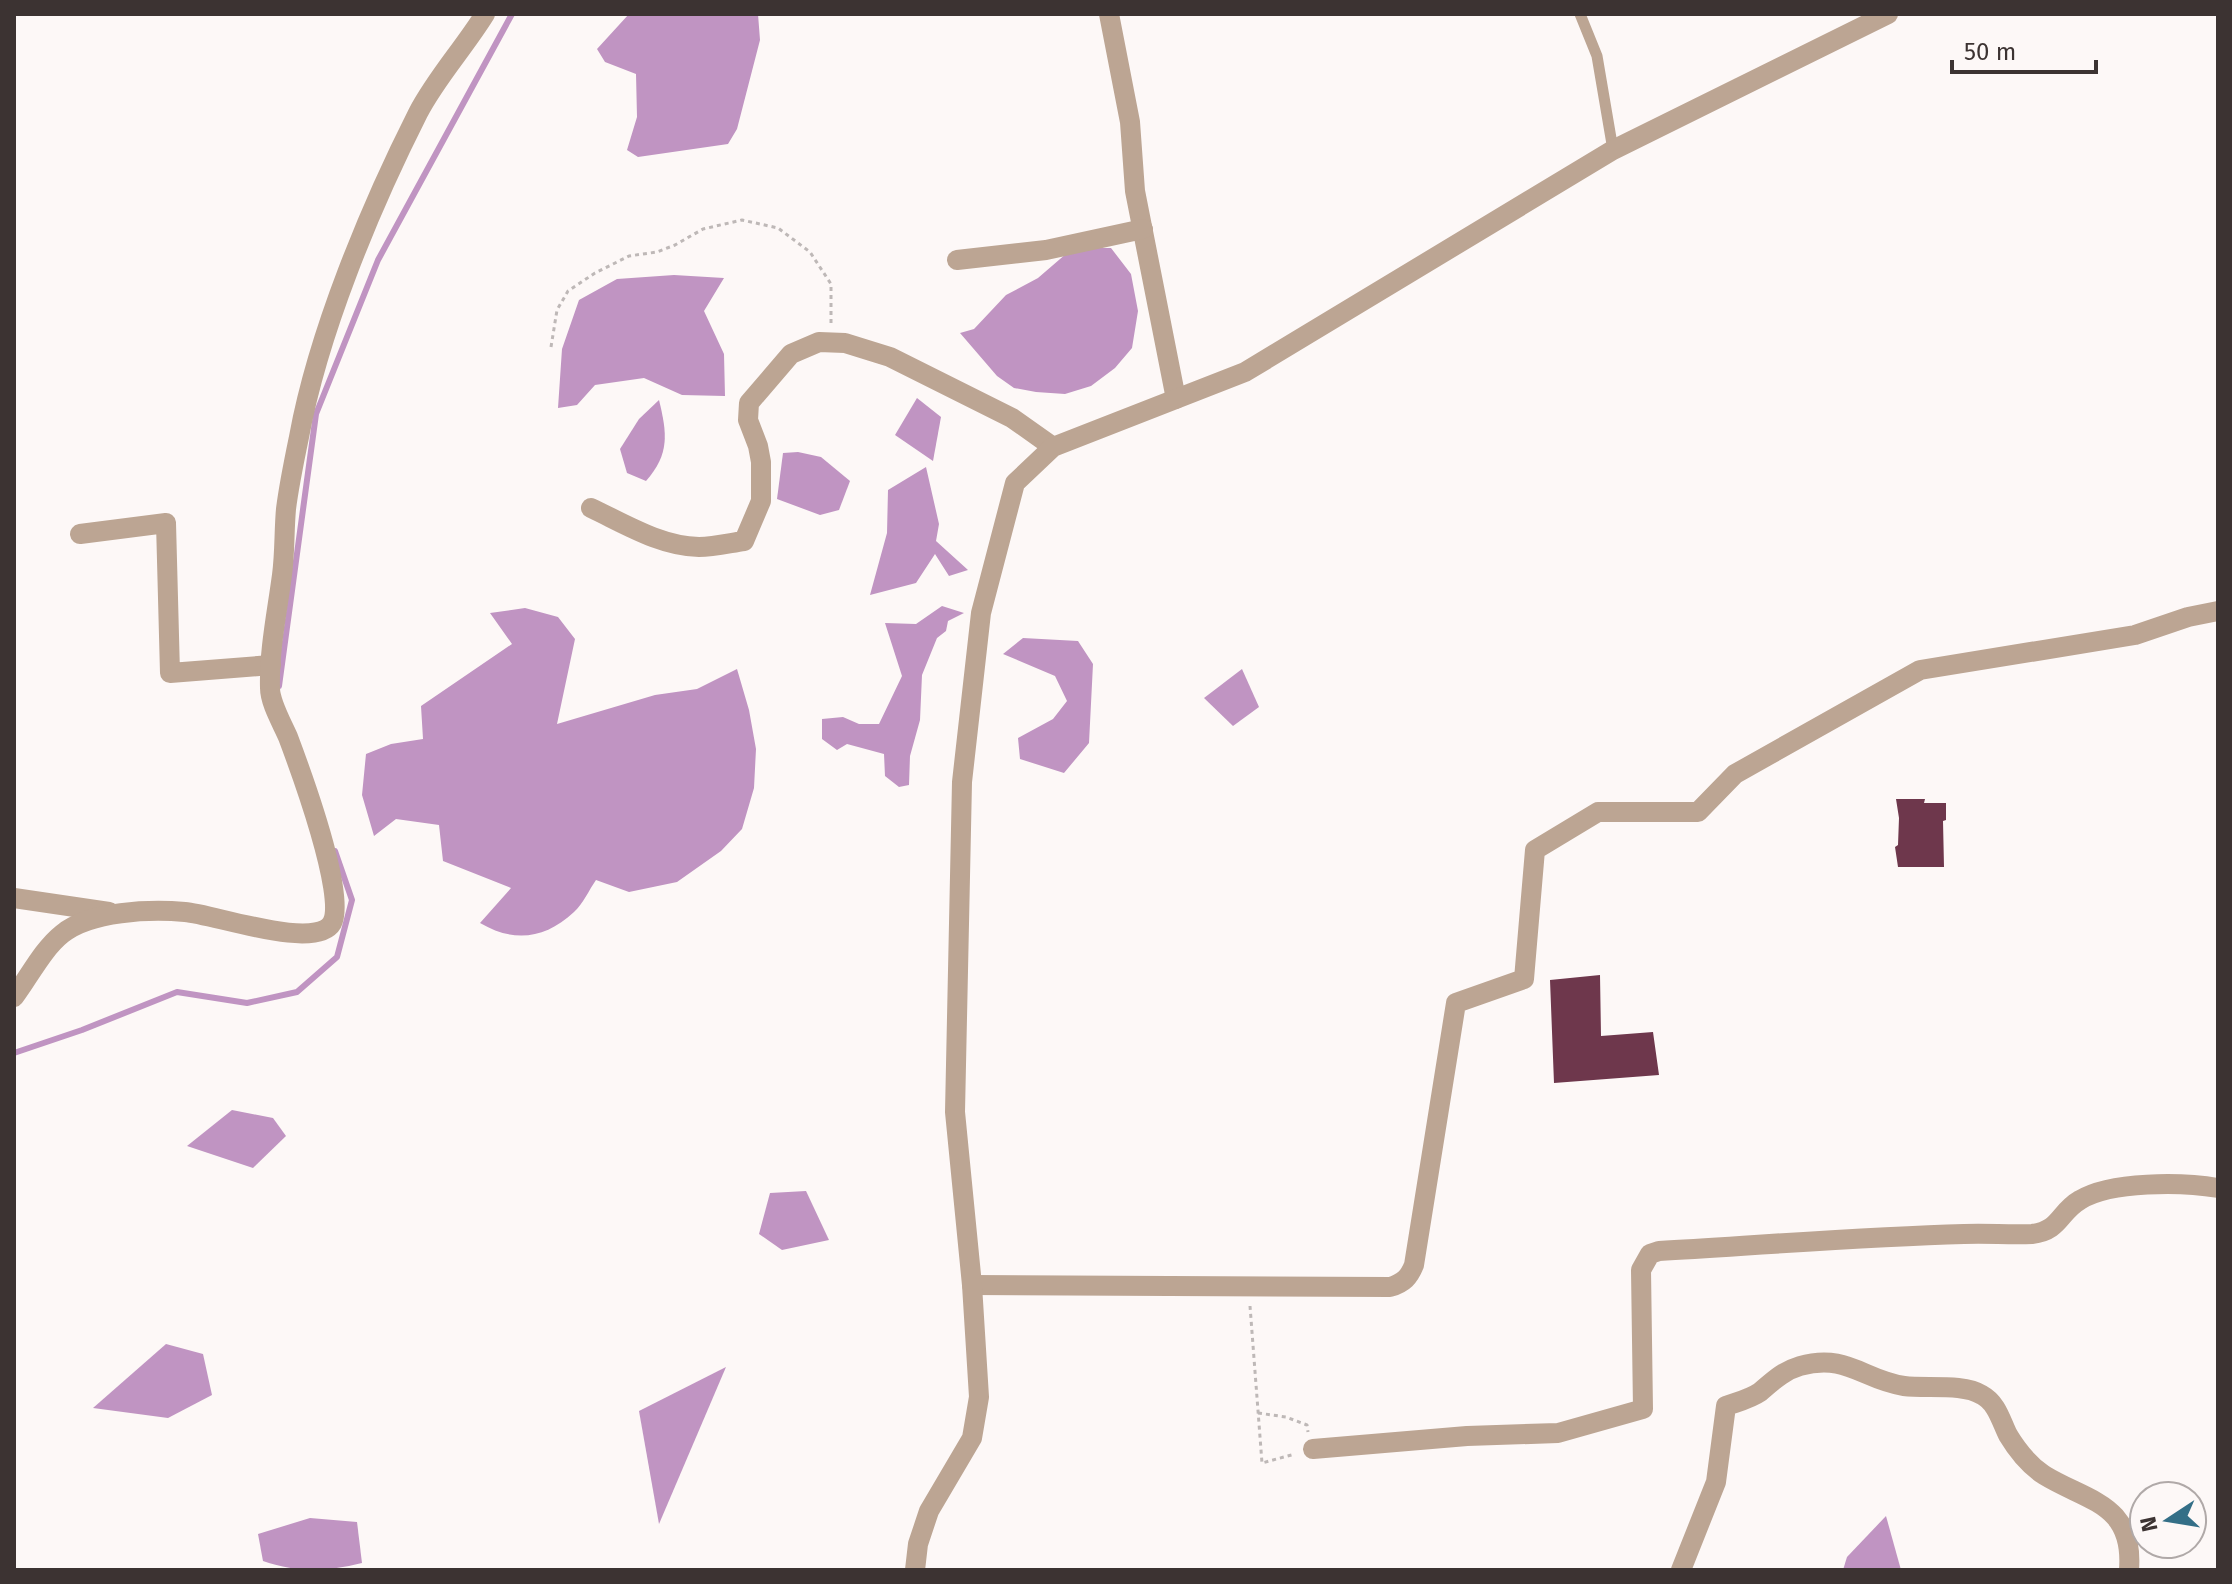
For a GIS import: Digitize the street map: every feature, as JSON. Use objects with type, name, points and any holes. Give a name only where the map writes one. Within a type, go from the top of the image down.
[{"type":"street","points":[[14,997],[63,933],[90,920],[120,914],[187,912],[281,932],[308,934],[323,931],[331,924],[336,908],[323,839],[269,692],[286,508],[299,433],[321,350],[360,243],[420,111],[485,14]]},
{"type":"street","points":[[1109,14],[1130,122],[1135,191],[1176,399]]},
{"type":"street","points":[[915,1570],[918,1544],[929,1511],[972,1438],[979,1397],[972,1285],[955,1112],[962,782],[981,613],[1015,483],[1053,447],[1245,372],[1613,150],[1888,14]]},
{"type":"street","points":[[957,260],[1046,250],[1143,229]]},
{"type":"street","points":[[591,508],[642,533],[671,543],[700,547],[744,541],[761,501],[761,462],[748,420],[749,403],[791,354],[819,342],[831,341],[890,357],[1012,418],[1053,447]]},
{"type":"street","points":[[80,534],[166,523],[170,673],[271,665]]},
{"type":"street","points":[[972,1285],[1390,1287],[1401,1284],[1414,1265],[1456,1003],[1524,979],[1535,850],[1598,812],[1698,812],[1735,774],[1920,670],[2135,635],[2188,617],[2218,611]]},
{"type":"street","points":[[14,898],[120,914]]},
{"type":"street","points":[[1313,1449],[1467,1436],[1558,1433],[1643,1409],[1641,1270],[1650,1254],[1659,1251],[1965,1234],[2033,1234],[2047,1231],[2059,1223],[2077,1201],[2091,1194],[2162,1185],[2218,1188]]},
{"type":"street","points":[[1681,1570],[1716,1482],[1726,1406],[1758,1393],[1787,1371],[1803,1365],[1839,1362],[1873,1378],[1901,1386],[1954,1388],[1982,1394],[1997,1410],[2013,1442],[2027,1460],[2043,1474],[2094,1498],[2115,1514],[2124,1532],[2130,1557],[2129,1570]]},
{"type":"lane","points":[[1580,14],[1597,56],[1613,150]]},
{"type":"path","points":[[551,347],[557,310],[568,291],[595,273],[629,256],[657,252],[675,245],[703,229],[742,220],[778,228],[810,252],[831,284],[831,341]]},
{"type":"path","points":[[1248,1286],[1258,1413],[1262,1463],[1313,1449],[1307,1425],[1286,1417],[1258,1413]]},
{"type":"shaded area","points":[[629,14],[758,14],[760,40],[737,129],[728,144],[638,157],[627,150],[637,117],[636,74],[605,62],[597,49]]},
{"type":"shaded area","points":[[1111,248],[1131,274],[1138,311],[1132,348],[1115,368],[1091,386],[1065,394],[1014,388],[997,376],[960,333],[974,329],[1006,295],[1038,278],[1067,253]]},
{"type":"shaded area","points":[[674,275],[724,278],[704,311],[724,354],[725,396],[682,395],[644,378],[595,385],[577,405],[558,408],[562,349],[579,300],[617,279]]},
{"type":"shaded area","points":[[917,398],[941,417],[933,461],[895,435]]},
{"type":"shaded area","points":[[659,400],[665,433],[663,452],[646,481],[627,473],[620,449],[639,419]]},
{"type":"shaded area","points":[[798,452],[821,457],[850,481],[839,510],[820,515],[777,499],[783,453]]},
{"type":"shaded area","points":[[926,467],[939,524],[936,541],[968,570],[949,576],[935,554],[916,583],[870,595],[887,533],[888,490]]},
{"type":"shaded area","points":[[942,606],[964,613],[948,621],[946,631],[937,638],[922,675],[920,720],[910,756],[909,785],[899,787],[885,776],[884,754],[847,744],[837,750],[822,739],[822,719],[843,717],[859,724],[879,724],[902,676],[885,623],[916,624]]},
{"type":"shaded area","points":[[525,608],[558,617],[575,639],[557,724],[655,695],[697,689],[737,669],[756,749],[754,788],[742,829],[721,851],[677,882],[629,892],[596,880],[580,905],[563,921],[540,933],[517,935],[505,934],[480,923],[511,888],[443,861],[439,825],[396,819],[374,836],[362,795],[366,754],[391,744],[423,739],[421,706],[512,644],[490,613]]},
{"type":"shaded area","points":[[1023,638],[1078,641],[1093,664],[1089,743],[1064,773],[1020,759],[1018,738],[1053,719],[1067,701],[1055,676],[1003,654]]},
{"type":"shaded area","points":[[1242,669],[1259,707],[1233,726],[1204,698]]},
{"type":"shaded area","points":[[232,1110],[273,1118],[286,1136],[253,1168],[187,1146]]},
{"type":"shaded area","points":[[806,1191],[829,1240],[782,1250],[759,1234],[770,1193]]},
{"type":"shaded area","points":[[166,1344],[203,1354],[212,1395],[168,1418],[93,1408]]},
{"type":"shaded area","points":[[726,1367],[659,1524],[639,1411]]},
{"type":"shaded area","points":[[1886,1516],[1901,1570],[1843,1570],[1847,1557]]},
{"type":"shaded area","points":[[310,1518],[357,1522],[362,1563],[312,1570],[263,1561],[258,1534]]},
{"type":"building","points":[[1896,799],[1946,803],[1946,820],[1943,821],[1944,867],[1898,867],[1895,847],[1898,845],[1899,818]]},
{"type":"building","points":[[1600,975],[1601,1036],[1653,1032],[1659,1075],[1554,1083],[1550,980]]},
{"type":"waterway","points":[[279,686],[316,414],[378,260],[512,14]]},
{"type":"waterway","points":[[14,1053],[177,992],[247,1003],[297,992],[337,957],[352,900],[335,851]]}]
